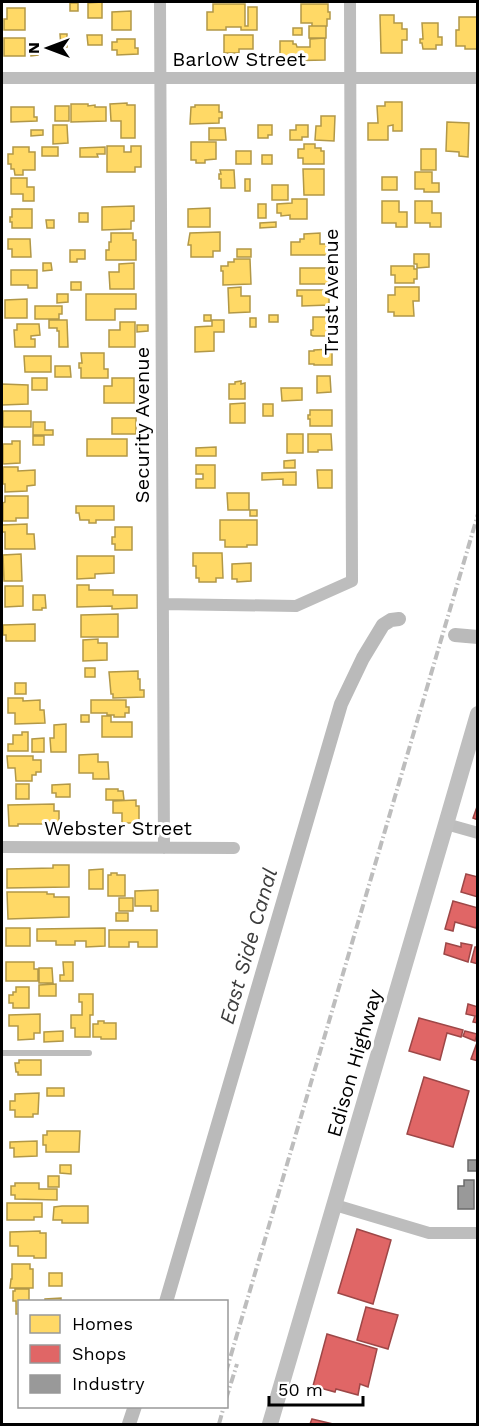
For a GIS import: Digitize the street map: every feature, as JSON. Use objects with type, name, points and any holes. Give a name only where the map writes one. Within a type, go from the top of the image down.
[{"type":"main road","name":"Edison Highway","points":[[270,1425],[477,714]]},
{"type":"street","name":"Security Avenue","points":[[160,2],[164,848]]},
{"type":"street","name":"Trust Avenue","points":[[163,604],[296,606],[352,581],[350,2]]},
{"type":"street","name":"Barlow Street","points":[[2,78],[477,78]]},
{"type":"street","points":[[446,824],[477,833]]},
{"type":"street","name":"Webster Street","points":[[2,847],[234,848]]},
{"type":"street","points":[[334,1205],[429,1233],[477,1233]]},
{"type":"lane","points":[[2,1053],[89,1053]]},
{"type":"building: Homes","points":[[102,2],[102,18],[88,18],[88,3]]},
{"type":"building: Homes","points":[[70,3],[78,3],[78,11],[70,11]]},
{"type":"building: Homes","points":[[213,4],[245,4],[245,26],[248,26],[248,7],[257,7],[257,30],[226,27],[226,30],[207,30],[207,12],[213,12]]},
{"type":"building: Homes","points":[[301,4],[328,4],[330,19],[327,19],[327,26],[301,23]]},
{"type":"building: Homes","points":[[7,8],[25,8],[25,30],[4,30]]},
{"type":"building: Homes","points":[[131,11],[131,30],[112,30],[112,12]]},
{"type":"building: Homes","points":[[380,15],[394,15],[394,23],[402,23],[402,29],[407,29],[407,40],[402,40],[402,53],[381,53]]},
{"type":"building: Homes","points":[[459,17],[478,17],[478,49],[456,46]]},
{"type":"building: Homes","points":[[422,23],[438,23],[438,37],[442,37],[442,45],[436,45],[436,49],[423,49],[420,43],[420,39],[423,39]]},
{"type":"building: Homes","points":[[309,26],[326,26],[326,38],[309,38]]},
{"type":"building: Homes","points":[[293,28],[302,28],[302,35],[293,35]]},
{"type":"building: Homes","points":[[60,34],[67,34],[67,47],[61,47]]},
{"type":"building: Homes","points":[[87,35],[102,35],[102,45],[88,45]]},
{"type":"building: Homes","points":[[224,35],[253,35],[253,49],[239,49],[239,53],[224,53]]},
{"type":"building: Homes","points":[[4,38],[25,38],[25,56],[4,56]]},
{"type":"building: Homes","points":[[325,38],[325,60],[280,61],[280,41],[293,41],[297,47],[310,47],[310,39]]},
{"type":"building: Homes","points":[[117,39],[135,39],[138,54],[117,55],[117,50],[112,50],[112,42],[117,42]]},
{"type":"building: Homes","points":[[30,42],[38,42],[38,55],[31,56]]},
{"type":"building: Homes","points":[[262,55],[271,55],[271,64],[262,64]]},
{"type":"building: Homes","points":[[385,102],[402,102],[402,131],[393,131],[393,125],[388,126],[388,140],[368,140],[368,123],[378,123],[377,106],[385,106]]},
{"type":"building: Homes","points":[[127,103],[127,105],[135,105],[135,138],[121,138],[121,121],[111,121],[110,104]]},
{"type":"building: Homes","points":[[71,104],[106,107],[106,121],[71,122]]},
{"type":"building: Homes","points":[[219,105],[222,118],[219,118],[219,123],[190,124],[191,107]]},
{"type":"building: Homes","points":[[55,106],[69,106],[69,121],[55,121]]},
{"type":"building: Homes","points":[[11,107],[34,107],[34,117],[37,117],[37,121],[11,122]]},
{"type":"building: Homes","points":[[321,116],[335,116],[334,141],[315,140],[316,126],[321,126]]},
{"type":"building: Homes","points":[[447,122],[469,123],[468,157],[459,156],[459,152],[446,151]]},
{"type":"building: Homes","points":[[53,125],[67,125],[68,143],[53,144]]},
{"type":"building: Homes","points":[[258,125],[272,125],[272,135],[268,135],[268,138],[258,138]]},
{"type":"building: Homes","points":[[296,125],[308,125],[308,137],[302,137],[302,140],[290,140],[290,130],[296,130]]},
{"type":"building: Homes","points":[[209,128],[225,128],[226,140],[209,140]]},
{"type":"building: Homes","points":[[31,130],[43,130],[43,135],[31,136]]},
{"type":"building: Homes","points":[[191,142],[216,142],[216,159],[205,160],[205,163],[196,163],[196,160],[191,160]]},
{"type":"building: Homes","points":[[304,144],[315,144],[315,148],[321,148],[321,151],[324,151],[324,164],[303,164],[303,158],[298,158],[298,149],[304,149]]},
{"type":"building: Homes","points":[[107,146],[124,146],[124,152],[131,152],[131,146],[141,146],[141,167],[135,167],[135,172],[107,172]]},
{"type":"building: Homes","points":[[13,147],[29,147],[29,152],[35,152],[35,170],[23,170],[23,175],[15,175],[11,164],[8,164],[8,154],[13,154]]},
{"type":"building: Homes","points":[[42,147],[58,147],[58,156],[42,156]]},
{"type":"building: Homes","points":[[105,147],[105,154],[97,154],[98,157],[80,157],[80,148]]},
{"type":"building: Homes","points":[[421,149],[436,149],[436,170],[421,170]]},
{"type":"building: Homes","points":[[236,151],[251,151],[251,164],[236,164]]},
{"type":"building: Homes","points":[[262,155],[272,155],[272,164],[262,164]]},
{"type":"building: Homes","points":[[303,169],[324,169],[324,195],[304,195]]},
{"type":"building: Homes","points":[[220,170],[234,170],[235,188],[221,188]]},
{"type":"building: Homes","points":[[415,172],[432,172],[432,183],[439,183],[439,192],[424,192],[424,189],[415,189]]},
{"type":"building: Homes","points":[[382,177],[397,177],[397,190],[382,190]]},
{"type":"building: Homes","points":[[11,178],[27,178],[27,187],[34,187],[34,201],[23,201],[23,194],[11,194]]},
{"type":"building: Homes","points":[[245,179],[250,179],[250,191],[245,191]]},
{"type":"building: Homes","points":[[272,185],[288,185],[288,200],[272,200]]},
{"type":"building: Homes","points":[[292,199],[307,199],[307,219],[290,219],[290,215],[281,216],[281,213],[277,213],[277,204],[292,203]]},
{"type":"building: Homes","points":[[382,201],[399,201],[399,212],[407,212],[407,227],[396,227],[396,223],[382,223]]},
{"type":"building: Homes","points":[[415,201],[432,201],[432,213],[441,213],[441,227],[430,227],[430,223],[415,223]]},
{"type":"building: Homes","points":[[258,204],[266,204],[266,218],[258,218]]},
{"type":"building: Homes","points":[[134,206],[134,221],[131,221],[131,229],[102,230],[102,207]]},
{"type":"building: Homes","points":[[210,208],[210,227],[188,227],[188,209]]},
{"type":"building: Homes","points":[[12,209],[32,209],[32,228],[12,228],[10,217],[12,217]]},
{"type":"building: Homes","points":[[79,213],[88,213],[88,222],[79,222]]},
{"type":"building: Homes","points":[[46,220],[54,220],[54,228],[47,228]]},
{"type":"building: Homes","points":[[276,222],[276,227],[260,228],[260,223]]},
{"type":"building: Homes","points":[[220,232],[220,251],[213,251],[213,257],[191,257],[191,245],[188,245],[190,233]]},
{"type":"building: Homes","points":[[111,233],[133,233],[133,240],[136,240],[136,260],[106,260],[106,250],[109,250]]},
{"type":"building: Homes","points":[[320,233],[320,244],[330,244],[330,255],[291,255],[291,242],[300,242],[300,239],[304,239],[304,234]]},
{"type":"building: Homes","points":[[8,239],[30,239],[31,257],[12,257],[12,249],[8,249]]},
{"type":"building: Homes","points":[[237,249],[251,249],[251,257],[237,257]]},
{"type":"building: Homes","points":[[70,250],[85,250],[85,259],[70,262]]},
{"type":"building: Homes","points":[[414,254],[429,254],[429,267],[417,268],[417,264],[414,264]]},
{"type":"building: Homes","points":[[234,259],[250,259],[251,284],[223,285],[221,266],[228,266],[228,262],[234,262]]},
{"type":"building: Homes","points":[[43,263],[51,263],[52,270],[43,271]]},
{"type":"building: Homes","points":[[134,263],[134,289],[110,289],[109,272],[119,272],[119,264]]},
{"type":"building: Homes","points":[[391,266],[414,266],[414,269],[417,269],[417,279],[414,279],[414,283],[395,283],[395,275],[391,275]]},
{"type":"building: Homes","points":[[300,268],[330,268],[330,284],[300,284]]},
{"type":"building: Homes","points":[[11,270],[37,270],[37,288],[28,288],[28,285],[11,285]]},
{"type":"building: Homes","points":[[71,282],[81,282],[81,290],[71,290]]},
{"type":"building: Homes","points":[[241,287],[241,296],[250,296],[250,312],[229,313],[228,288]]},
{"type":"building: Homes","points":[[395,287],[419,287],[419,301],[413,301],[414,316],[394,316],[394,312],[388,312],[388,295],[395,295]]},
{"type":"building: Homes","points":[[297,290],[329,290],[329,305],[302,306],[302,296],[297,296]]},
{"type":"building: Homes","points":[[57,294],[68,294],[68,302],[57,303]]},
{"type":"building: Homes","points":[[86,294],[136,294],[136,309],[115,309],[115,320],[86,320]]},
{"type":"building: Homes","points":[[27,299],[27,318],[5,318],[5,300]]},
{"type":"building: Homes","points":[[35,306],[62,306],[62,314],[59,314],[59,319],[35,319]]},
{"type":"building: Homes","points":[[204,315],[211,315],[211,321],[204,321]]},
{"type":"building: Homes","points":[[269,315],[278,315],[278,322],[269,322]]},
{"type":"building: Homes","points":[[313,317],[331,317],[331,336],[311,335]]},
{"type":"building: Homes","points":[[250,318],[256,318],[256,327],[250,327]]},
{"type":"building: Homes","points":[[49,320],[67,320],[68,347],[59,347],[59,331],[57,328],[49,328]]},
{"type":"building: Homes","points":[[212,320],[224,320],[224,332],[214,332],[214,351],[195,352],[195,327],[212,326]]},
{"type":"building: Homes","points":[[120,322],[135,322],[135,347],[109,347],[109,330],[120,330]]},
{"type":"building: Homes","points":[[17,324],[39,324],[40,335],[31,336],[31,339],[35,339],[35,347],[15,347],[14,330],[17,330]]},
{"type":"building: Homes","points":[[137,325],[148,325],[148,331],[137,332]]},
{"type":"building: Homes","points":[[332,349],[332,365],[309,364],[309,351]]},
{"type":"building: Homes","points":[[81,353],[104,353],[104,369],[108,369],[108,378],[81,378],[79,363],[82,363]]},
{"type":"building: Homes","points":[[24,356],[51,356],[51,372],[25,372]]},
{"type":"building: Homes","points":[[55,366],[70,366],[71,377],[55,377]]},
{"type":"building: Homes","points":[[317,376],[330,376],[331,392],[317,393]]},
{"type":"building: Homes","points":[[32,378],[47,378],[47,390],[32,390]]},
{"type":"building: Homes","points":[[112,378],[134,378],[134,403],[104,403],[104,386],[112,386]]},
{"type":"building: Homes","points":[[241,381],[241,384],[245,383],[245,399],[229,399],[229,384]]},
{"type":"building: Homes","points":[[2,384],[28,385],[28,404],[2,405]]},
{"type":"building: Homes","points":[[281,388],[302,388],[302,400],[282,401]]},
{"type":"building: Homes","points":[[245,403],[245,423],[230,423],[230,404]]},
{"type":"building: Homes","points":[[263,404],[273,404],[273,416],[263,416]]},
{"type":"building: Homes","points":[[310,410],[332,410],[332,426],[310,426],[308,415],[310,415]]},
{"type":"building: Homes","points":[[3,411],[31,411],[31,427],[3,427]]},
{"type":"building: Homes","points":[[112,418],[136,418],[136,434],[112,434]]},
{"type":"building: Homes","points":[[33,422],[45,422],[45,430],[53,430],[53,435],[33,435]]},
{"type":"building: Homes","points":[[287,434],[303,434],[303,453],[287,453]]},
{"type":"building: Homes","points":[[308,434],[331,434],[332,450],[308,452]]},
{"type":"building: Homes","points":[[33,436],[44,436],[44,445],[33,445]]},
{"type":"building: Homes","points":[[87,439],[127,439],[127,456],[87,456]]},
{"type":"building: Homes","points":[[12,441],[20,441],[20,463],[3,464],[3,444],[12,444]]},
{"type":"building: Homes","points":[[216,447],[216,456],[196,456],[196,448]]},
{"type":"building: Homes","points":[[295,460],[295,468],[284,468],[284,461]]},
{"type":"building: Homes","points":[[196,465],[215,465],[215,488],[196,488],[196,479],[203,479],[203,474],[196,474]]},
{"type":"building: Homes","points":[[3,467],[18,467],[18,471],[35,470],[35,485],[27,486],[27,491],[5,492]]},
{"type":"building: Homes","points":[[317,470],[332,470],[332,488],[318,488]]},
{"type":"building: Homes","points":[[296,472],[296,485],[283,485],[283,479],[262,480],[262,473]]},
{"type":"building: Homes","points":[[227,493],[249,493],[249,510],[228,510]]},
{"type":"building: Homes","points":[[5,496],[28,496],[28,518],[3,521]]},
{"type":"building: Homes","points":[[76,506],[114,506],[114,520],[96,520],[96,523],[89,523],[89,520],[80,520],[79,513],[76,513]]},
{"type":"building: Homes","points":[[250,510],[257,510],[257,516],[250,516]]},
{"type":"building: Homes","points":[[220,520],[257,520],[257,545],[225,547],[225,540],[220,540]]},
{"type":"building: Homes","points":[[27,524],[27,534],[34,534],[35,549],[5,549],[5,532],[2,532],[2,525]]},
{"type":"building: Homes","points":[[115,527],[132,527],[132,550],[115,550],[112,537],[115,537]]},
{"type":"building: Homes","points":[[193,553],[222,553],[223,578],[216,578],[216,582],[199,582],[199,578],[196,578],[196,566],[193,566]]},
{"type":"building: Homes","points":[[21,554],[22,581],[4,581],[3,555]]},
{"type":"building: Homes","points":[[77,556],[114,556],[114,573],[95,574],[95,578],[77,579]]},
{"type":"building: Homes","points":[[251,563],[251,581],[237,582],[237,579],[232,579],[232,564]]},
{"type":"building: Homes","points":[[77,585],[89,585],[89,590],[113,590],[113,595],[137,595],[137,608],[77,607]]},
{"type":"building: Homes","points":[[5,586],[23,586],[23,606],[5,607]]},
{"type":"building: Homes","points":[[33,595],[45,595],[46,608],[33,610]]},
{"type":"building: Homes","points":[[118,614],[118,637],[81,637],[81,615]]},
{"type":"building: Homes","points":[[35,624],[35,641],[6,641],[6,635],[3,635],[3,625]]},
{"type":"building: Homes","points":[[98,639],[98,643],[107,643],[107,660],[83,661],[83,640]]},
{"type":"building: Homes","points":[[85,668],[95,668],[95,677],[85,677]]},
{"type":"building: Homes","points":[[138,671],[140,690],[144,690],[144,697],[113,698],[109,672]]},
{"type":"building: Homes","points":[[15,683],[26,683],[26,694],[15,694]]},
{"type":"building: Homes","points":[[8,698],[23,698],[23,701],[40,700],[40,710],[44,710],[45,723],[15,724],[15,713],[8,713]]},
{"type":"building: Homes","points":[[91,700],[126,700],[129,713],[125,713],[125,717],[114,717],[107,713],[91,713]]},
{"type":"building: Homes","points":[[81,715],[89,715],[89,722],[81,722]]},
{"type":"building: Homes","points":[[102,716],[111,716],[111,722],[132,722],[132,737],[102,737]]},
{"type":"building: Homes","points":[[66,724],[66,752],[51,752],[50,738],[54,738],[54,725]]},
{"type":"building: Homes","points":[[22,732],[28,732],[28,751],[8,751],[8,744],[13,744],[13,735],[22,735]]},
{"type":"building: Homes","points":[[44,738],[44,752],[32,752],[32,739]]},
{"type":"building: Homes","points":[[98,754],[98,762],[108,762],[109,779],[93,779],[93,773],[79,773],[79,755]]},
{"type":"building: Homes","points":[[7,756],[33,756],[33,760],[41,760],[41,772],[32,775],[32,781],[16,781],[15,768],[8,768]]},
{"type":"building: Homes","points":[[16,784],[29,784],[29,799],[16,799]]},
{"type":"building: Homes","points":[[70,784],[70,797],[56,797],[56,793],[52,793],[52,785]]},
{"type":"building: Homes","points":[[106,789],[123,791],[124,800],[106,800]]},
{"type":"building: Homes","points":[[136,800],[136,806],[139,806],[139,823],[122,823],[122,813],[113,813],[113,801]]},
{"type":"building: Homes","points":[[54,804],[54,811],[59,811],[59,824],[9,826],[8,805]]},
{"type":"building: Homes","points":[[53,865],[69,865],[69,887],[7,888],[7,869],[53,868]]},
{"type":"building: Homes","points":[[103,869],[103,889],[89,889],[89,870]]},
{"type":"building: Homes","points":[[111,873],[125,875],[125,896],[108,896],[108,875]]},
{"type":"building: Homes","points":[[158,890],[158,911],[151,911],[151,906],[135,906],[135,891]]},
{"type":"building: Homes","points":[[7,892],[47,892],[47,894],[54,894],[54,897],[69,897],[69,917],[8,919]]},
{"type":"building: Homes","points":[[119,898],[133,898],[133,911],[119,911]]},
{"type":"building: Homes","points":[[116,913],[128,913],[128,921],[116,921]]},
{"type":"building: Homes","points":[[6,928],[30,928],[30,946],[6,946]]},
{"type":"building: Homes","points":[[105,928],[105,946],[86,947],[86,941],[75,941],[75,945],[56,945],[56,941],[37,941],[37,929]]},
{"type":"building: Homes","points":[[109,930],[157,930],[157,947],[138,947],[138,942],[129,942],[129,947],[109,947]]},
{"type":"building: Homes","points":[[6,962],[34,962],[34,969],[38,969],[38,981],[6,981]]},
{"type":"building: Homes","points":[[63,962],[73,962],[73,981],[60,981],[60,975],[64,975]]},
{"type":"building: Homes","points":[[39,968],[52,968],[53,983],[39,983]]},
{"type":"building: Homes","points":[[56,984],[56,996],[39,996],[39,985]]},
{"type":"building: Homes","points":[[16,987],[29,987],[29,1008],[13,1008],[13,1003],[9,1003],[9,995],[16,992]]},
{"type":"building: Homes","points":[[79,994],[93,994],[90,1037],[75,1037],[75,1028],[71,1028],[71,1015],[82,1015],[82,1002],[79,1002]]},
{"type":"building: Homes","points":[[40,1014],[40,1033],[34,1033],[34,1039],[18,1040],[18,1026],[9,1026],[9,1015]]},
{"type":"building: Homes","points":[[98,1021],[116,1023],[116,1039],[93,1037],[93,1024],[98,1024]]},
{"type":"building: Homes","points":[[63,1031],[63,1041],[44,1042],[44,1032]]},
{"type":"building: Homes","points":[[19,1060],[41,1060],[41,1075],[18,1075],[15,1063],[19,1063]]},
{"type":"building: Homes","points":[[47,1088],[64,1088],[64,1096],[47,1096]]},
{"type":"building: Homes","points":[[39,1093],[38,1114],[33,1114],[33,1117],[15,1117],[15,1110],[10,1110],[10,1101],[15,1101],[15,1094]]},
{"type":"building: Homes","points":[[47,1131],[80,1131],[79,1152],[46,1152],[43,1135],[47,1135]]},
{"type":"building: Homes","points":[[37,1141],[37,1156],[14,1157],[14,1148],[10,1148],[10,1142]]},
{"type":"building: Homes","points":[[60,1165],[71,1165],[71,1174],[60,1173]]},
{"type":"building: Homes","points":[[48,1176],[59,1176],[59,1187],[48,1187]]},
{"type":"building: Homes","points":[[15,1183],[39,1183],[39,1189],[57,1189],[57,1200],[15,1199],[15,1195],[11,1195],[11,1186],[15,1186]]},
{"type":"building: Homes","points":[[7,1203],[42,1203],[42,1217],[34,1217],[34,1220],[7,1220]]},
{"type":"building: Homes","points":[[88,1206],[88,1223],[62,1223],[62,1220],[53,1220],[54,1207]]},
{"type":"building: Homes","points":[[40,1231],[40,1233],[46,1233],[46,1258],[18,1256],[18,1246],[10,1246],[10,1232]]},
{"type":"building: Homes","points":[[12,1264],[30,1264],[30,1269],[33,1269],[33,1288],[10,1288]]},
{"type":"building: Homes","points":[[49,1273],[62,1273],[62,1286],[49,1286]]},
{"type":"building: Homes","points":[[15,1289],[29,1289],[29,1300],[18,1300],[18,1314],[16,1314],[16,1301],[13,1301],[13,1291]]},
{"type":"building: Homes","points":[[61,1298],[61,1300],[45,1300]]},
{"type":"building: Shops","points":[[478,804],[478,820],[473,818]]},
{"type":"building: Shops","points":[[466,874],[478,877],[478,897],[461,892]]},
{"type":"building: Shops","points":[[453,901],[478,908],[476,928],[455,922],[453,931],[445,929]]},
{"type":"building: Shops","points":[[446,943],[461,947],[461,943],[472,945],[468,962],[444,954]]},
{"type":"building: Shops","points":[[475,947],[478,947],[478,964],[471,962]]},
{"type":"building: Shops","points":[[468,1004],[478,1007],[478,1023],[473,1022],[475,1016],[466,1014]]},
{"type":"building: Shops","points":[[419,1018],[463,1030],[461,1037],[447,1033],[440,1060],[409,1051]]},
{"type":"building: Shops","points":[[465,1031],[477,1034],[475,1041],[463,1036]]},
{"type":"building: Shops","points":[[478,1040],[478,1061],[471,1059]]},
{"type":"building: Shops","points":[[424,1077],[469,1091],[453,1147],[407,1134]]},
{"type":"building: Shops","points":[[357,1229],[391,1240],[373,1304],[338,1293]]},
{"type":"building: Shops","points":[[366,1307],[398,1315],[388,1349],[357,1340]]},
{"type":"building: Shops","points":[[327,1334],[377,1349],[368,1387],[360,1384],[358,1395],[313,1386]]},
{"type":"building: Shops","points":[[312,1419],[333,1424],[310,1424]]},
{"type":"building: Industry","points":[[468,1160],[478,1160],[478,1171],[468,1171]]},
{"type":"building: Industry","points":[[464,1180],[474,1180],[474,1209],[458,1209],[458,1186],[464,1186]]},
{"type":"waterway","name":"East Side Canal","points":[[167,1300],[341,704],[363,658],[383,625],[391,620],[399,619]]},
{"type":"waterway","name":"East Side Canal","points":[[455,635],[478,637]]},
{"type":"waterway","name":"East Side Canal","points":[[129,1424],[134,1408]]},
{"type":"railway","points":[[228,1365],[478,514]]},
{"type":"railway","points":[[228,1393],[237,1364]]},
{"type":"railway","points":[[219,1424],[223,1408]]}]
